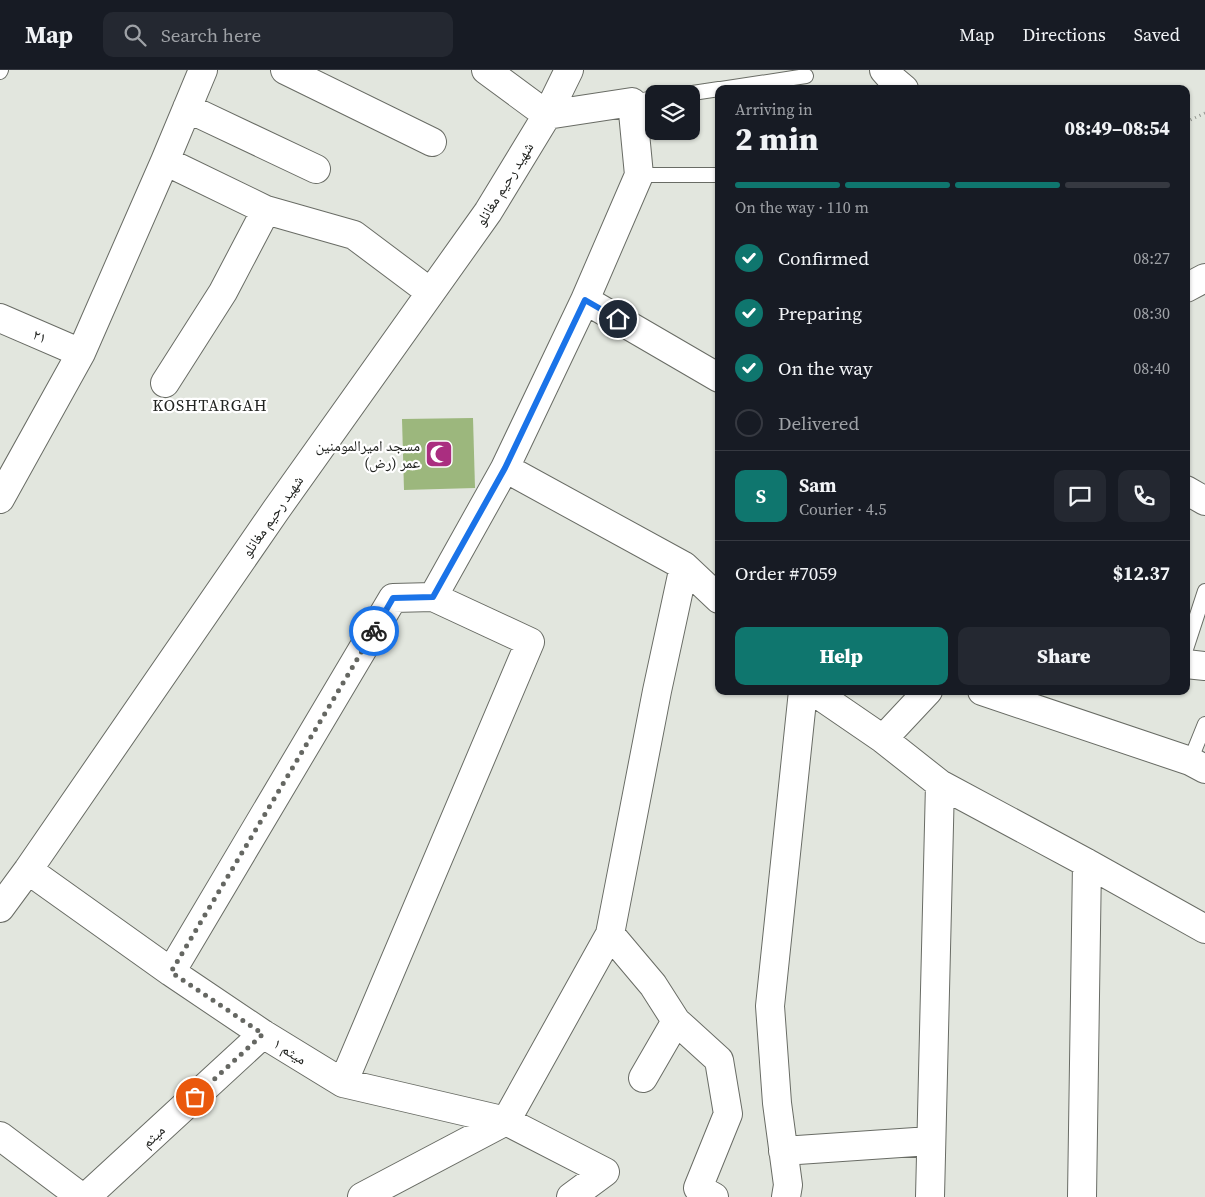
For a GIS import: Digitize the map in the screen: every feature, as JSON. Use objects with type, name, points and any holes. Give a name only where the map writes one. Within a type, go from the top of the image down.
[{"type":"street","points":[[0,499],[81,354],[203,70]]},
{"type":"street","points":[[285,70],[432,142]]},
{"type":"street","points":[[433,597],[505,468],[585,300],[640,175],[643,100],[547,114],[486,70]]},
{"type":"street","name":"شهید رحیم مغانلو","points":[[0,908],[276,510],[488,212],[547,114],[569,70]]},
{"type":"street","points":[[884,70],[899,85]]},
{"type":"street","points":[[187,108],[316,169]]},
{"type":"street","points":[[165,161],[266,210],[354,235],[430,292]]},
{"type":"street","points":[[165,383],[222,292],[266,210]]},
{"type":"street","points":[[1190,286],[1205,278]]},
{"type":"street","points":[[585,300],[715,376]]},
{"type":"street","name":"۲۱","points":[[0,318],[81,354]]},
{"type":"street","points":[[505,468],[684,566],[715,595]]},
{"type":"street","points":[[1190,492],[1205,501]]},
{"type":"street","points":[[362,1197],[506,1121],[610,934],[657,691],[684,566]]},
{"type":"street","points":[[171,972],[393,598],[433,597],[530,642],[343,1083]]},
{"type":"street","points":[[1190,664],[1205,666]]},
{"type":"street","points":[[786,1197],[788,1185],[777,1103],[770,1006],[803,695]]},
{"type":"street","points":[[819,695],[883,739],[940,784],[1088,863],[1205,929]]},
{"type":"street","points":[[883,739],[924,695]]},
{"type":"street","points":[[994,695],[1198,764]]},
{"type":"street","points":[[930,1197],[940,784]]},
{"type":"street","points":[[1082,1197],[1088,863]]},
{"type":"street","name":"۱ میثم","points":[[28,870],[171,972],[263,1034],[343,1083],[506,1121],[605,1172],[571,1197]]},
{"type":"street","points":[[610,934],[653,985],[676,1021],[719,1060],[728,1114],[700,1194]]},
{"type":"street","points":[[643,1078],[676,1021]]},
{"type":"street","name":"میثم","points":[[86,1197],[263,1034]]},
{"type":"street","points":[[0,1136],[81,1197]]},
{"type":"street","points":[[783,1151],[930,1141]]},
{"type":"lane","points":[[751,85],[806,78]]},
{"type":"lane","points":[[700,92],[715,90]]},
{"type":"lane","points":[[640,175],[715,175]]},
{"type":"lane","points":[[1190,637],[1205,591]]},
{"type":"lane","points":[[1198,764],[1205,724]]},
{"type":"path","points":[[1190,120],[1205,113]]},
{"type":"building","name":"مسجد امیرالمومنین عمر (رض)","points":[[473,418],[475,488],[404,490],[402,419]]},
{"type":"way so far","points":[[195,1097],[263,1034],[171,972],[374,631]]},
{"type":"place","name":"مسجد امیرالمومنین عمر (رض)","points":[[439,454]]},
{"type":"district","name":"KOSHTARGAH","points":[[210,405]]},
{"type":"route","points":[[374,631],[393,598],[433,597],[505,468],[585,300],[618,319]]}]
